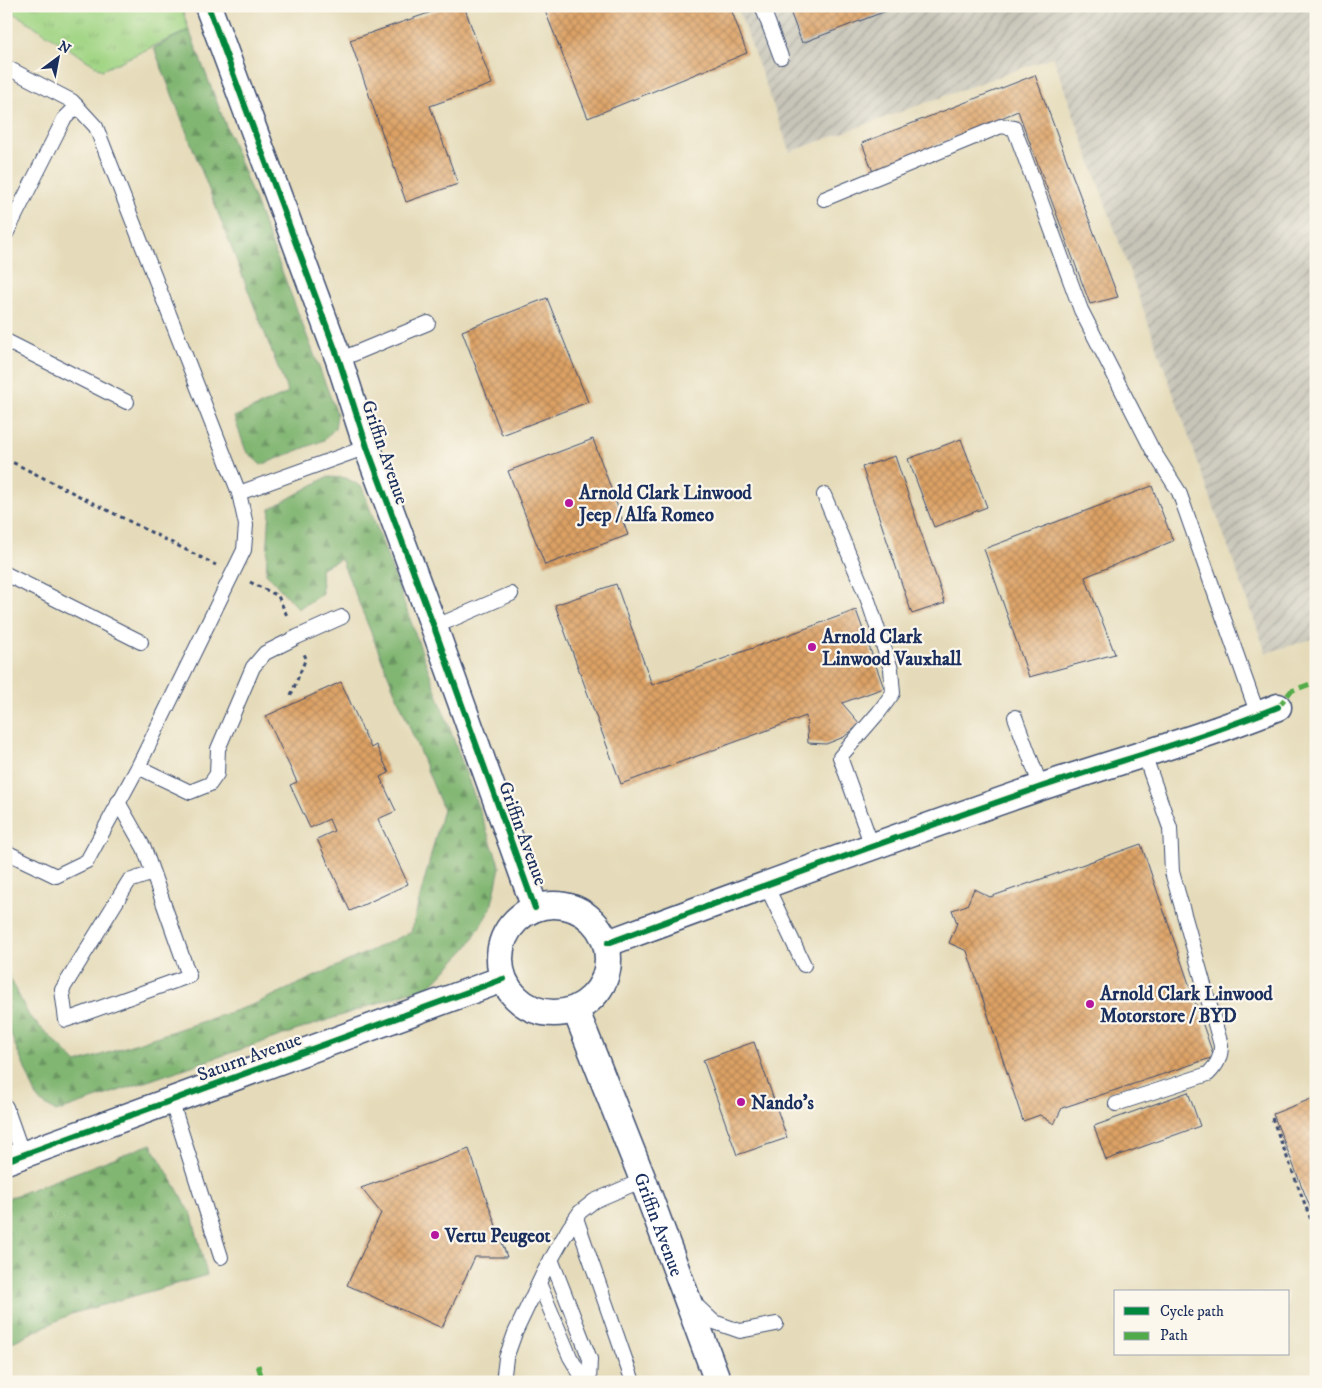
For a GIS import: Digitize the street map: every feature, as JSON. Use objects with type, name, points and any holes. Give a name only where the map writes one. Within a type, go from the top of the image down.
[{"type":"street","name":"Griffin Avenue","points":[[208,6],[339,360],[367,447],[535,908]]},
{"type":"street","points":[[608,943],[872,846],[1268,711]]},
{"type":"street","points":[[558,905],[576,909],[596,923],[608,943],[609,961],[605,980],[595,996],[576,1011],[561,1015],[546,1014],[528,1007],[513,996],[503,980],[500,969],[500,950],[506,932],[518,918],[535,908],[558,905]]},
{"type":"street","name":"Saturn Avenue","points":[[15,1158],[503,980]]},
{"type":"street","name":"Griffin Avenue","points":[[576,1011],[643,1180],[718,1382]]},
{"type":"lane","points":[[762,6],[781,57]]},
{"type":"lane","points":[[6,67],[72,101],[96,126],[239,493],[246,525],[244,550],[138,766],[86,861],[56,876],[6,852]]},
{"type":"lane","points":[[6,234],[64,119],[77,106]]},
{"type":"lane","points":[[824,199],[1001,126],[1014,128],[1081,310],[1152,449],[1179,492],[1268,711]]},
{"type":"lane","points":[[339,360],[428,323]]},
{"type":"lane","points":[[6,341],[127,402]]},
{"type":"lane","points":[[239,493],[367,447]]},
{"type":"lane","points":[[824,495],[868,600],[891,669],[893,694],[840,757],[872,846]]},
{"type":"lane","points":[[6,574],[141,642]]},
{"type":"lane","points":[[434,627],[511,594]]},
{"type":"lane","points":[[138,766],[190,792],[210,784],[217,774],[218,749],[253,668],[265,653],[296,637],[342,618]]},
{"type":"lane","points":[[1016,717],[1041,787]]},
{"type":"lane","points":[[1116,1104],[1208,1074],[1216,1067],[1221,1056],[1221,1045],[1172,872],[1170,828],[1144,754]]},
{"type":"lane","points":[[118,802],[144,848],[153,873],[189,976],[66,1020],[62,990],[130,880],[153,873]]},
{"type":"lane","points":[[766,885],[804,965]]},
{"type":"lane","points":[[172,1100],[220,1257]]},
{"type":"lane","points":[[6,1107],[15,1158]]},
{"type":"lane","points":[[503,1382],[506,1358],[538,1282],[580,1212],[594,1201],[643,1180]]},
{"type":"lane","points":[[576,1218],[633,1382]]},
{"type":"lane","points":[[551,1259],[590,1359],[587,1382]]},
{"type":"lane","points":[[538,1282],[570,1357],[587,1382]]},
{"type":"lane","points":[[687,1297],[714,1322],[740,1331],[776,1324]]},
{"type":"path","points":[[6,459],[278,596],[306,658],[291,696]]},
{"type":"path","points":[[1272,1118],[1316,1233]]},
{"type":"shaded area","points":[[6,6],[737,6],[791,152],[1053,57],[1266,653],[1316,638],[1316,1382],[6,1382]]},
{"type":"shaded area","points":[[737,6],[1316,6],[1316,638],[1266,653],[1053,57],[790,152]]},
{"type":"green space","points":[[6,6],[181,6],[189,30],[102,70],[6,8]]},
{"type":"green space","points":[[189,30],[337,414],[335,428],[324,440],[261,465],[246,451],[234,417],[288,393],[154,48]]},
{"type":"green space","points":[[327,477],[346,478],[362,487],[500,867],[491,908],[467,948],[431,985],[56,1112],[38,1100],[6,1023],[6,970],[29,1016],[77,1063],[255,1004],[411,932],[443,809],[341,559],[321,568],[322,594],[298,609],[266,573],[270,509]]},
{"type":"green space","points":[[151,1144],[192,1215],[207,1275],[71,1314],[6,1345],[6,1199]]},
{"type":"building","points":[[449,6],[464,6],[492,84],[430,106],[458,184],[406,202],[350,40]]},
{"type":"building","points":[[543,6],[730,6],[747,53],[588,118]]},
{"type":"building","points":[[788,6],[899,6],[802,43]]},
{"type":"building","points":[[1035,75],[1118,297],[1090,304],[1018,111],[873,172],[862,143]]},
{"type":"building","points":[[547,298],[588,402],[502,435],[462,331]]},
{"type":"building","name":"Arnold Clark Linwood Jeep / Alfa Romeo","points":[[593,439],[628,535],[545,565],[508,471]]},
{"type":"building","points":[[961,439],[987,507],[934,527],[908,459]]},
{"type":"building","points":[[895,456],[945,603],[912,614],[862,467]]},
{"type":"building","points":[[1152,486],[1173,541],[1085,577],[1115,654],[1029,677],[984,549]]},
{"type":"building","name":"Arnold Clark Linwood Vauxhall","points":[[616,584],[652,685],[856,610],[884,688],[842,703],[860,724],[844,737],[826,744],[808,743],[806,716],[621,784],[555,605]]},
{"type":"building","points":[[341,682],[371,748],[376,745],[389,773],[380,777],[396,811],[378,819],[408,884],[350,911],[317,839],[334,831],[329,819],[310,828],[290,785],[297,782],[266,716]]},
{"type":"building","name":"Arnold Clark Linwood Motorstore / BYD","points":[[1141,844],[1214,1057],[1062,1108],[1054,1124],[1040,1115],[1023,1121],[967,951],[949,943],[957,923],[952,910],[967,905],[974,889],[990,897]]},
{"type":"building","points":[[754,1042],[787,1138],[737,1155],[703,1060]]},
{"type":"building","points":[[1188,1092],[1200,1126],[1106,1160],[1094,1126]]},
{"type":"building","points":[[1316,1097],[1316,1222],[1273,1114]]},
{"type":"building","name":"Vertu Peugeot","points":[[469,1149],[507,1257],[475,1257],[442,1328],[347,1285],[381,1213],[361,1188]]},
{"type":"marked path","points":[[1278,707],[1291,691],[1316,682]]},
{"type":"marked path","points":[[258,1365],[263,1382]]},
{"type":"cycle path","points":[[208,6],[339,360],[367,447],[535,908]]},
{"type":"cycle path","points":[[608,943],[984,807],[1188,740],[1278,707]]},
{"type":"cycle path","points":[[6,1161],[503,979]]},
{"type":"place","name":"Arnold Clark Linwood Jeep / Alfa Romeo","points":[[569,503]]},
{"type":"place","name":"Arnold Clark Linwood Vauxhall","points":[[812,647]]},
{"type":"place","name":"Arnold Clark Linwood Motorstore / BYD","points":[[1090,1004]]},
{"type":"place","name":"Nando's","points":[[741,1102]]},
{"type":"place","name":"Vertu Peugeot","points":[[435,1235]]}]
